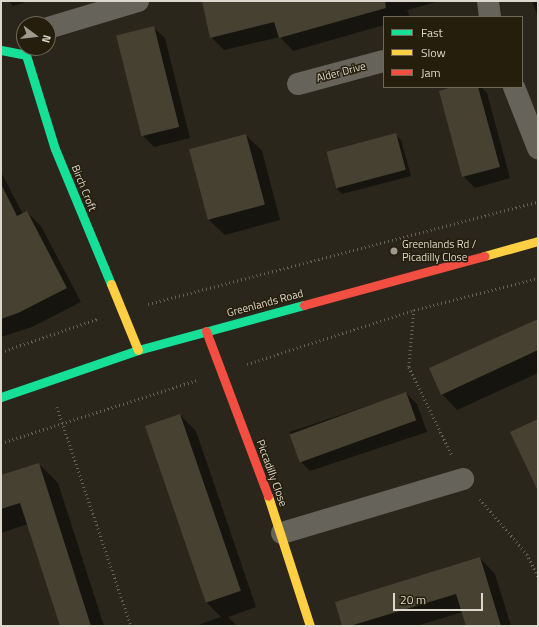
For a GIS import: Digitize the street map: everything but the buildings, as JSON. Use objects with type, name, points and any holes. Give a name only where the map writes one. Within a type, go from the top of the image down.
[{"type":"street","points":[[56,26],[138,1]]},
{"type":"street","points":[[488,1],[490,16]]},
{"type":"street","name":"Birch Croft","points":[[1,50],[16,51]]},
{"type":"street","name":"Birch Croft","points":[[27,56],[55,149],[138,350]]},
{"type":"street","name":"Alder Drive","points":[[298,84],[383,61]]},
{"type":"street","points":[[514,88],[538,148]]},
{"type":"street","name":"Greenlands Road","points":[[1,397],[138,350],[538,241]]},
{"type":"street","name":"Piccadilly Close","points":[[206,331],[282,534],[310,626]]},
{"type":"street","points":[[282,534],[463,479]]},
{"type":"path","points":[[1,352],[122,311],[538,202]]},
{"type":"path","points":[[1,443],[414,310],[538,278]]},
{"type":"path","points":[[414,310],[409,367],[463,479],[527,554],[538,577]]},
{"type":"path","points":[[48,381],[131,626]]},
{"type":"traffic: fast","points":[[1,50],[26,55],[55,149],[111,284]]},
{"type":"traffic: fast","points":[[1,397],[138,350],[304,305]]},
{"type":"traffic: slow","points":[[484,256],[538,241]]},
{"type":"traffic: slow","points":[[111,284],[138,350]]},
{"type":"traffic: slow","points":[[268,496],[310,626]]},
{"type":"traffic: jam","points":[[304,305],[484,256]]},
{"type":"traffic: jam","points":[[206,331],[268,496]]},
{"type":"place","name":"Greenlands Rd / Picadilly Close","points":[[394,251]]}]
